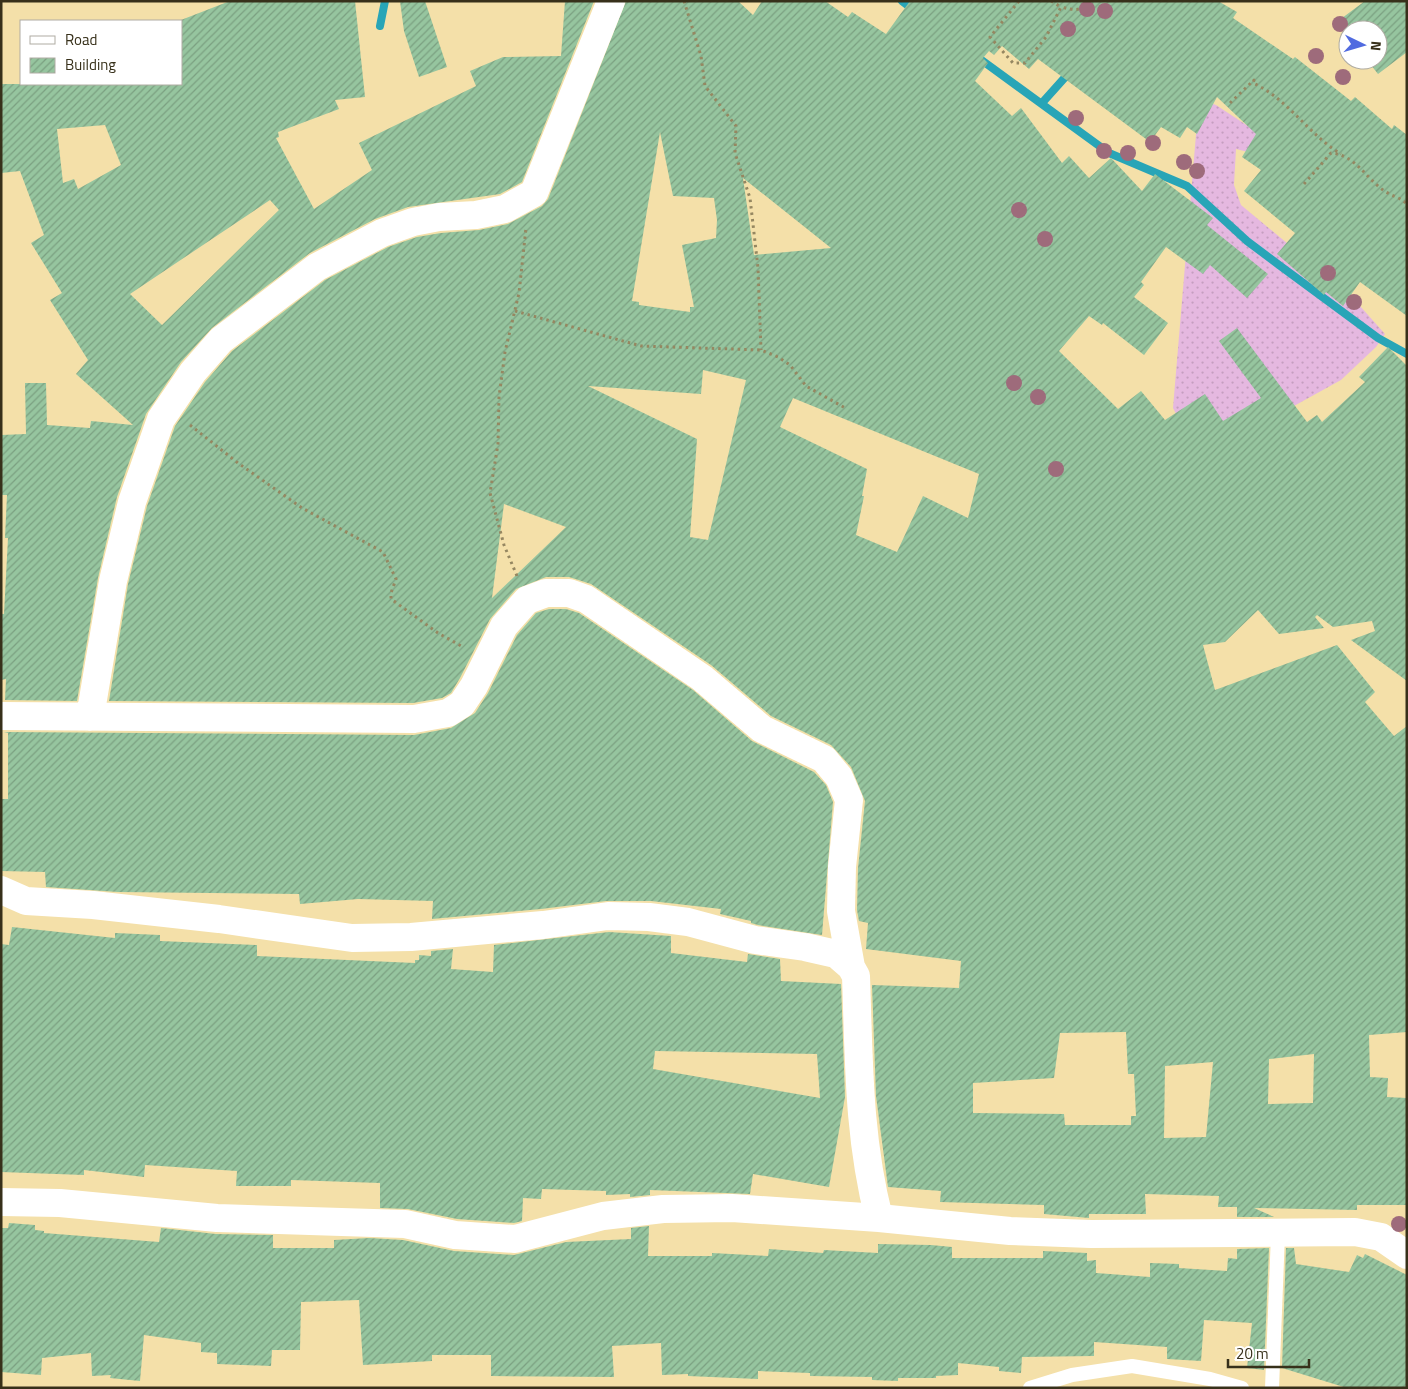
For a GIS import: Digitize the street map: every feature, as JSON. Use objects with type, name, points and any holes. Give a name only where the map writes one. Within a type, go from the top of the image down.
[{"type":"street","points":[[90,718],[113,582],[132,502],[162,419],[193,372],[221,340],[317,267],[382,233],[405,225],[438,217],[476,215],[505,209],[534,193],[562,117],[611,1]]},
{"type":"street","points":[[1,716],[414,719],[432,717],[448,713],[462,704],[474,686],[504,626],[527,600],[546,592],[569,593],[586,599],[702,678],[762,729],[824,759],[839,777],[849,800],[842,866],[841,911],[851,967],[856,976],[859,1088],[868,1175],[879,1218]]},
{"type":"street","points":[[1,890],[26,901],[219,919],[352,938],[411,937],[543,926],[608,916],[649,917],[688,922],[755,940],[813,948],[836,954],[851,967]]},
{"type":"street","points":[[1,1202],[60,1203],[217,1218],[405,1224],[455,1235],[514,1239],[603,1216],[663,1209],[732,1208],[879,1218],[1037,1232],[1278,1234],[1355,1232],[1381,1237],[1407,1255]]},
{"type":"lane","points":[[1272,1388],[1278,1234]]},
{"type":"lane","points":[[1030,1388],[1072,1375],[1132,1366],[1210,1379],[1242,1388]]},
{"type":"path","points":[[684,1],[701,56],[707,92],[736,126],[735,153],[750,198],[758,268],[761,350]]},
{"type":"path","points":[[1020,1],[990,37],[1013,63],[1025,63],[1046,37],[1061,8]]},
{"type":"path","points":[[1051,1],[1061,8],[1078,11],[1090,2]]},
{"type":"path","points":[[1230,103],[1254,80],[1253,83],[1265,88],[1310,127],[1326,145],[1356,164],[1383,190],[1401,198],[1407,204]]},
{"type":"path","points":[[1304,184],[1331,153],[1341,154]]},
{"type":"path","points":[[527,600],[504,545],[490,493],[498,444],[499,397],[504,361],[522,273],[523,244],[534,202],[534,193]]},
{"type":"path","points":[[515,311],[641,346],[761,350],[778,357],[790,365],[806,386],[846,409]]},
{"type":"path","points":[[168,408],[238,464],[302,508],[383,552],[396,579],[391,599],[438,633],[486,659]]},
{"type":"shaded area","points":[[1199,99],[1216,105],[1257,132],[1256,154],[1236,149],[1234,185],[1241,205],[1352,297],[1385,334],[1376,347],[1341,380],[1267,421],[1211,481],[1173,408]]},
{"type":"building","points":[[230,1],[355,1],[365,97],[335,100],[339,109],[278,132],[279,137],[276,138],[314,209],[372,170],[359,143],[476,86],[470,71],[503,57],[561,56],[565,1],[594,1],[522,182],[500,194],[408,207],[375,219],[310,253],[212,328],[181,362],[146,414],[117,497],[98,578],[77,701],[5,700],[6,679],[1,680],[1,614],[4,614],[8,538],[5,538],[7,495],[1,495],[1,435],[26,434],[25,383],[46,383],[47,425],[90,428],[91,421],[133,425],[76,374],[88,360],[50,300],[62,293],[31,243],[44,235],[20,171],[1,173],[1,84],[182,85],[181,20]],"holes":[[[105,125],[121,165],[78,189],[74,179],[63,183],[57,129]],[[270,200],[279,210],[162,325],[130,294]]]},
{"type":"building","points":[[400,1],[425,1],[447,67],[419,77],[404,31]]},
{"type":"building","points":[[626,1],[738,1],[753,15],[762,1],[825,1],[848,17],[852,12],[886,34],[910,1],[1218,1],[1237,12],[1233,18],[1293,59],[1295,57],[1351,101],[1355,97],[1392,129],[1394,125],[1407,135],[1407,316],[1360,282],[1343,306],[1326,292],[1324,295],[1277,254],[1295,233],[1244,191],[1261,170],[1242,157],[1256,134],[1217,97],[1197,134],[1187,127],[1180,138],[1161,127],[1150,142],[1038,59],[1029,69],[1002,46],[994,55],[989,51],[983,58],[988,63],[975,81],[1012,116],[1021,108],[1062,163],[1069,156],[1089,178],[1111,158],[1142,191],[1155,174],[1213,218],[1207,225],[1268,274],[1247,298],[1210,265],[1203,274],[1166,247],[1141,282],[1144,285],[1134,297],[1168,323],[1144,355],[1103,323],[1102,325],[1089,316],[1059,351],[1118,409],[1141,391],[1165,420],[1205,394],[1223,421],[1261,398],[1219,341],[1237,328],[1307,422],[1317,415],[1322,422],[1365,382],[1359,377],[1388,347],[1407,366],[1407,681],[1351,640],[1375,631],[1372,621],[1333,627],[1317,615],[1315,617],[1324,628],[1279,634],[1258,610],[1225,642],[1203,645],[1215,690],[1337,645],[1375,692],[1365,702],[1394,736],[1407,726],[1407,1032],[1369,1035],[1370,1077],[1388,1078],[1387,1097],[1407,1098],[1407,1205],[1357,1205],[1357,1210],[1254,1208],[1274,1217],[1237,1217],[1237,1207],[1218,1207],[1219,1196],[1145,1194],[1146,1214],[1089,1214],[1089,1218],[1044,1214],[1044,1205],[940,1202],[941,1191],[888,1187],[876,1096],[872,985],[959,988],[961,961],[866,949],[868,923],[859,921],[857,910],[858,868],[865,801],[851,767],[831,745],[771,716],[711,665],[591,584],[569,577],[546,577],[516,589],[490,619],[451,693],[442,698],[413,703],[109,701],[128,584],[147,506],[175,426],[205,382],[232,351],[325,280],[388,247],[417,237],[479,230],[508,224],[542,206],[548,199]],"holes":[[[660,132],[673,196],[714,198],[717,220],[716,238],[682,245],[694,307],[690,307],[690,312],[639,305],[639,302],[632,301]],[[743,178],[831,248],[754,255]],[[703,370],[746,380],[708,540],[690,537],[697,439],[588,386],[701,394]],[[793,398],[979,474],[968,518],[923,496],[897,552],[856,535],[867,469],[780,427]],[[504,504],[566,527],[492,598]],[[1126,1032],[1128,1074],[1134,1074],[1136,1116],[1131,1116],[1131,1125],[1065,1125],[1064,1114],[973,1113],[973,1083],[1054,1078],[1060,1033]],[[1314,1054],[1313,1103],[1268,1104],[1269,1059]],[[1213,1062],[1206,1137],[1164,1138],[1165,1066]]]},
{"type":"building","points":[[1365,1],[1407,1],[1407,52],[1388,66],[1388,20],[1339,20]]},
{"type":"building","points":[[1375,70],[1383,70],[1378,74]]},
{"type":"building","points":[[549,609],[566,609],[579,613],[693,690],[752,741],[814,772],[826,785],[833,802],[822,935],[758,925],[751,923],[751,921],[720,914],[721,909],[651,901],[606,901],[432,919],[433,901],[358,899],[300,904],[299,894],[118,892],[46,887],[45,872],[1,871],[1,799],[8,799],[8,733],[4,732],[414,735],[451,728],[475,713],[488,693],[517,635],[536,613]]},
{"type":"building","points":[[12,927],[115,938],[115,933],[160,935],[160,941],[257,945],[257,956],[415,963],[415,960],[419,960],[419,955],[431,956],[431,951],[453,949],[451,969],[493,972],[494,945],[609,932],[671,936],[671,953],[747,962],[748,954],[780,959],[781,981],[841,984],[845,1097],[829,1187],[753,1174],[750,1194],[650,1190],[650,1195],[630,1197],[630,1194],[606,1195],[606,1191],[542,1189],[541,1199],[523,1198],[522,1221],[514,1223],[457,1219],[408,1209],[380,1208],[380,1183],[291,1180],[291,1186],[236,1186],[237,1171],[145,1165],[144,1177],[84,1170],[84,1175],[1,1172],[1,944],[9,945]],"holes":[[[655,1051],[817,1054],[820,1098],[653,1069]]]},
{"type":"building","points":[[9,1223],[35,1225],[35,1230],[44,1231],[44,1233],[159,1242],[161,1228],[216,1234],[273,1235],[273,1248],[334,1248],[334,1240],[369,1238],[403,1240],[454,1251],[514,1255],[566,1242],[631,1239],[631,1228],[649,1226],[648,1256],[712,1256],[712,1253],[768,1256],[769,1249],[823,1253],[824,1250],[878,1253],[878,1244],[931,1245],[952,1247],[952,1258],[1043,1258],[1043,1251],[1087,1253],[1087,1261],[1096,1260],[1096,1273],[1150,1277],[1150,1263],[1179,1264],[1179,1268],[1227,1271],[1228,1258],[1237,1259],[1237,1249],[1269,1248],[1264,1370],[1247,1368],[1252,1323],[1204,1320],[1201,1361],[1167,1359],[1167,1347],[1094,1342],[1094,1356],[1022,1357],[1021,1373],[999,1371],[999,1367],[958,1363],[958,1375],[936,1376],[936,1378],[898,1378],[898,1381],[872,1380],[872,1377],[810,1376],[810,1373],[758,1371],[758,1379],[688,1376],[688,1374],[662,1375],[661,1343],[612,1346],[614,1377],[491,1376],[491,1355],[432,1355],[432,1361],[363,1365],[359,1300],[301,1302],[300,1350],[272,1350],[271,1366],[217,1364],[217,1353],[201,1352],[201,1343],[144,1335],[140,1381],[110,1378],[111,1375],[92,1376],[91,1353],[42,1358],[41,1375],[1,1372],[1,1228],[8,1228]]},
{"type":"building","points":[[1286,1248],[1294,1248],[1296,1264],[1349,1272],[1357,1255],[1363,1258],[1365,1254],[1407,1275],[1407,1388],[1347,1388],[1282,1368]]},
{"type":"waterway","points":[[380,26],[385,1]]},
{"type":"waterway","points":[[902,1],[915,11]]},
{"type":"waterway","points":[[980,59],[1109,153],[1187,186],[1247,241],[1378,338],[1407,354]]},
{"type":"waterway","points":[[1042,103],[1068,74],[1068,70]]}]
